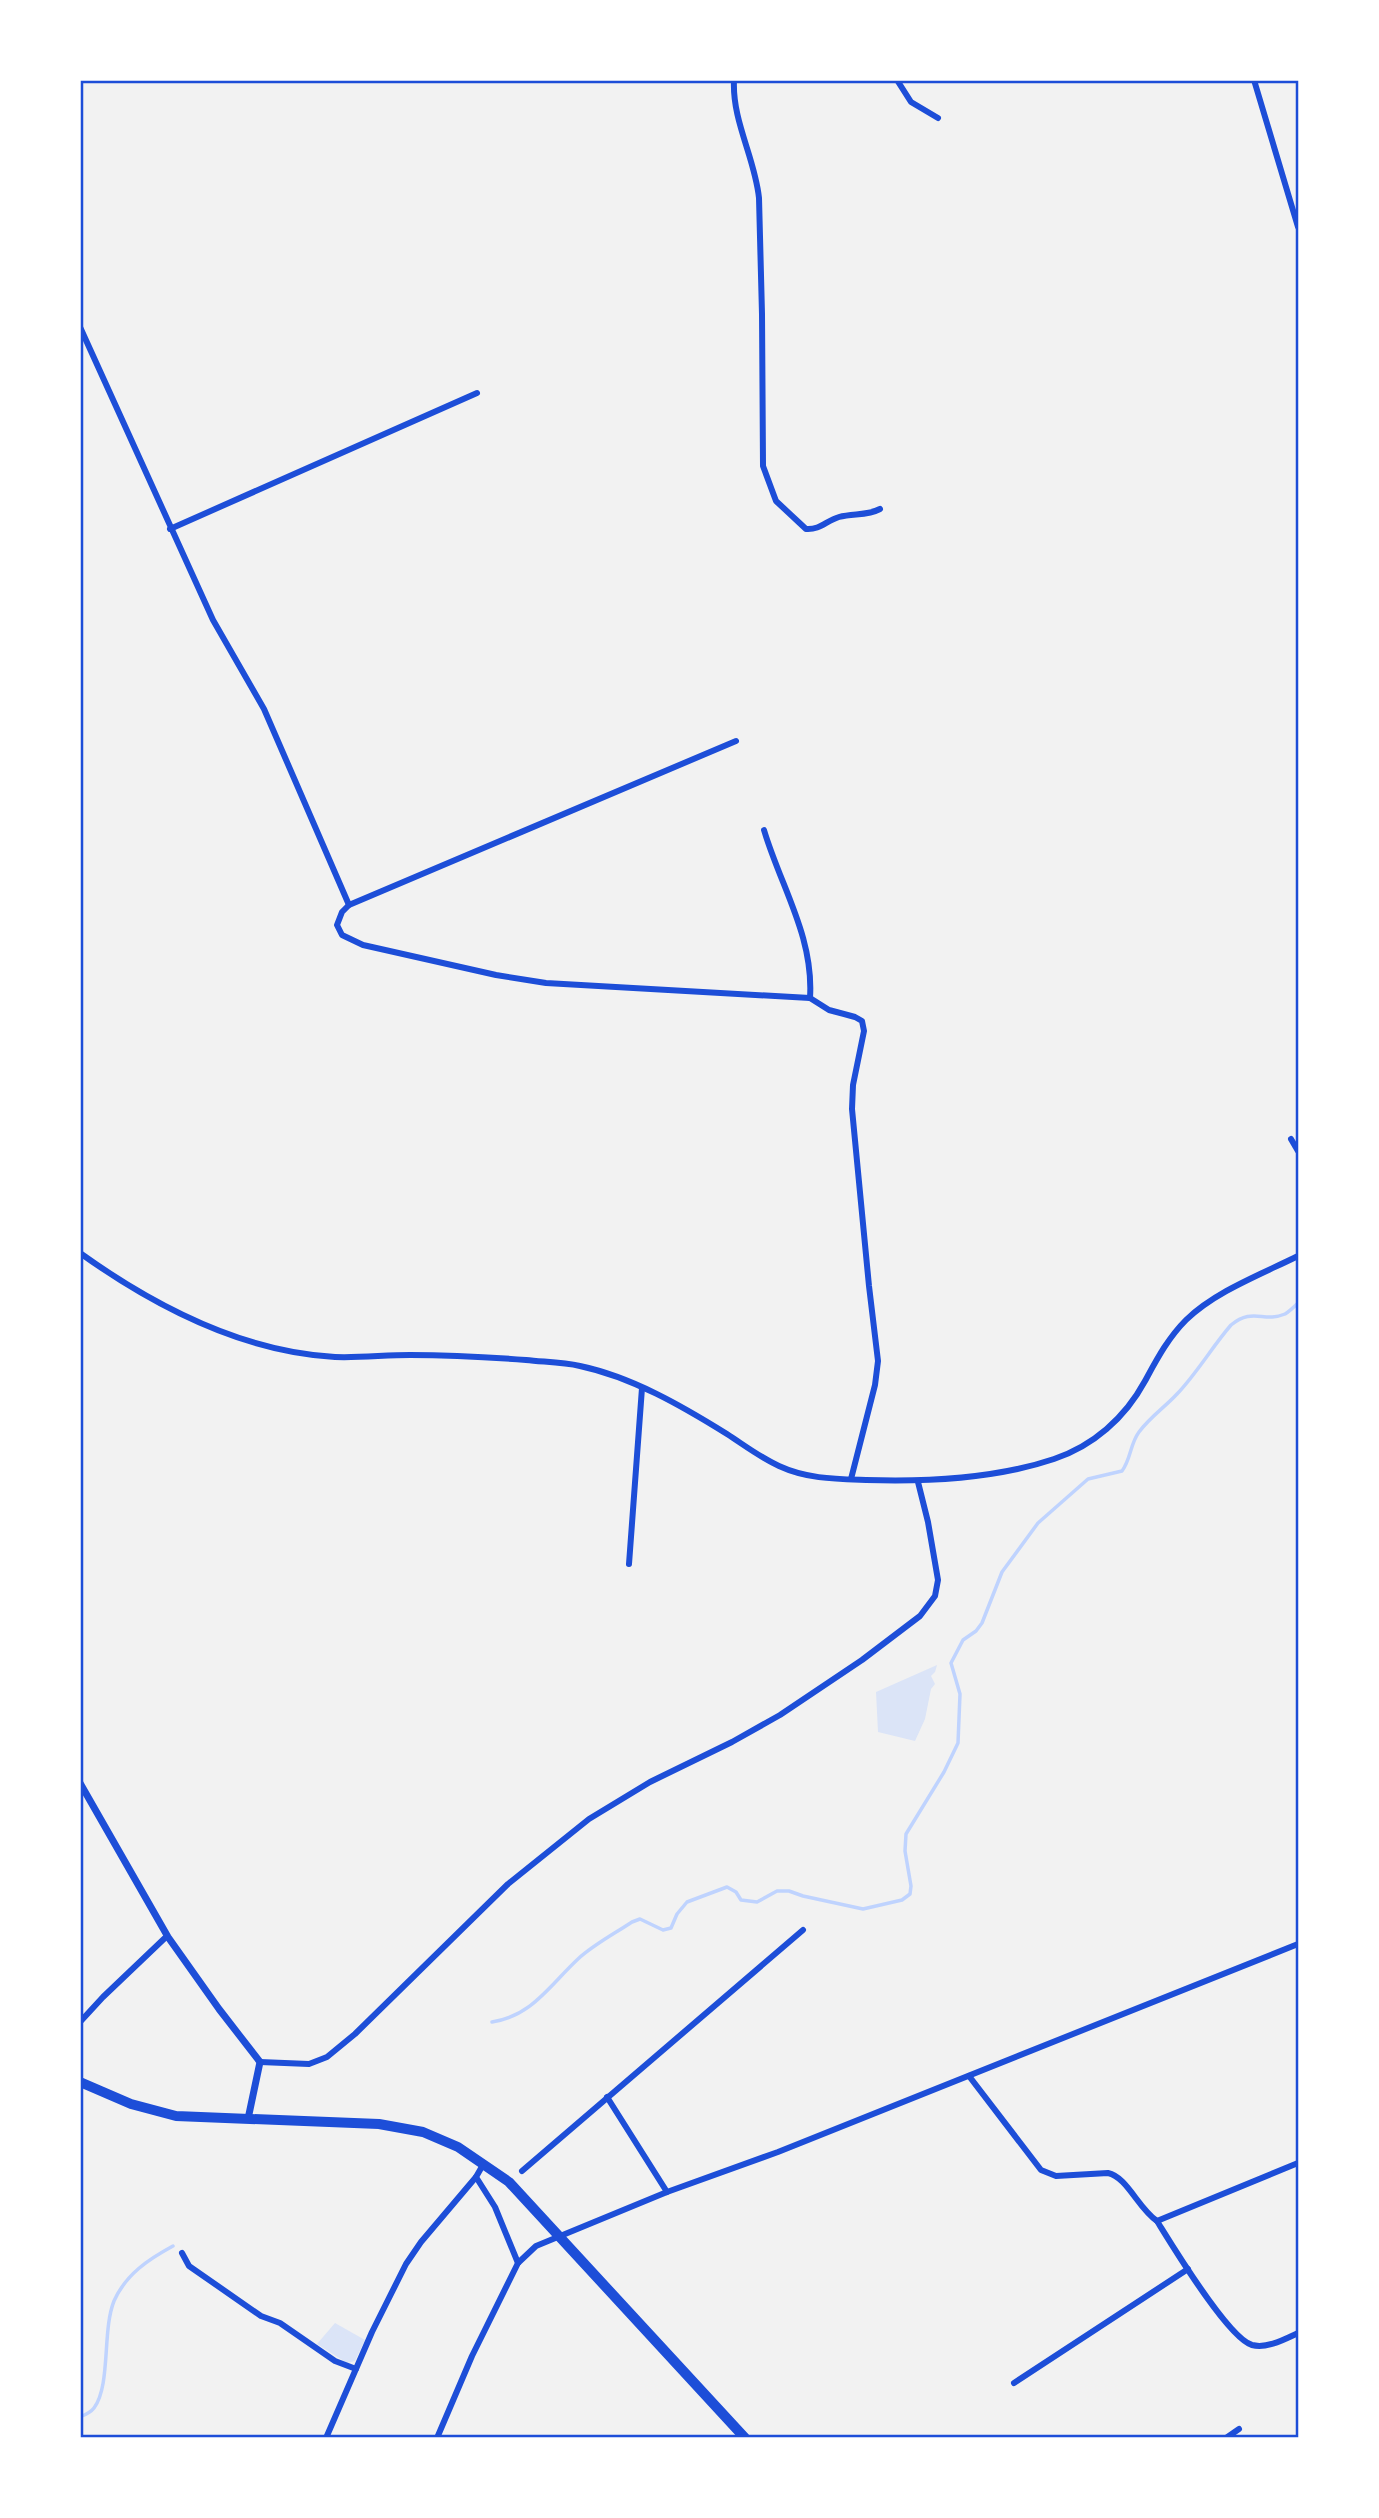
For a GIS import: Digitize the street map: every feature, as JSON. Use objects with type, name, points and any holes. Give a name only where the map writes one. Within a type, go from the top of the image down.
[{"type":"main road","points":[[80,2082],[131,2104],[164,2114],[200,2118],[365,2122],[423,2132],[447,2141],[509,2182],[746,2438]]},
{"type":"street","points":[[734,80],[735,106],[752,160],[758,198],[764,401],[761,454],[770,489],[780,506],[806,529],[819,528],[839,517],[868,514],[880,509]]},
{"type":"street","points":[[897,80],[911,102],[938,118]]},
{"type":"street","points":[[1254,80],[1298,228]]},
{"type":"street","points":[[80,327],[213,620],[264,709],[349,905]]},
{"type":"street","points":[[170,529],[477,393]]},
{"type":"street","points":[[736,741],[349,905],[342,912],[337,925],[339,932],[352,940],[496,975],[556,984],[810,998],[834,1012],[862,1021],[864,1028],[853,1085],[852,1109],[878,1368],[851,1479]]},
{"type":"street","points":[[764,831],[775,865],[800,923],[810,967],[810,998]]},
{"type":"street","points":[[1291,1139],[1298,1151]]},
{"type":"street","points":[[80,1253],[116,1278],[168,1307],[218,1329],[279,1349],[331,1356],[449,1356],[570,1364],[607,1374],[642,1388],[697,1416],[782,1468],[811,1477],[918,1482],[1020,1468],[1055,1459],[1087,1444],[1103,1433],[1129,1405],[1167,1342],[1192,1315],[1232,1290],[1298,1256]]},
{"type":"street","points":[[629,1564],[642,1388]]},
{"type":"street","points":[[260,2062],[309,2064],[327,2057],[355,2034],[509,1884],[589,1819],[650,1782],[780,1715],[862,1660],[920,1616],[935,1596],[938,1580],[918,1482]]},
{"type":"street","points":[[80,1783],[167,1936],[260,2062],[248,2119]]},
{"type":"street","points":[[522,2171],[803,1930]]},
{"type":"street","points":[[80,2022],[167,1936]]},
{"type":"street","points":[[438,2438],[472,2356],[518,2263],[536,2246],[667,2192],[779,2152],[1298,1944]]},
{"type":"street","points":[[969,2076],[1043,2172],[1056,2176],[1106,2173],[1116,2175],[1122,2180],[1144,2211],[1157,2221],[1188,2269],[1244,2342],[1263,2346],[1298,2333]]},
{"type":"street","points":[[607,2097],[667,2192]]},
{"type":"street","points":[[326,2438],[410,2258],[476,2177],[484,2163]]},
{"type":"street","points":[[1157,2221],[1298,2163]]},
{"type":"street","points":[[476,2177],[492,2199],[518,2263]]},
{"type":"street","points":[[182,2253],[189,2266],[261,2316],[280,2323],[331,2359],[356,2369]]},
{"type":"street","points":[[1014,2383],[1188,2269]]},
{"type":"street","points":[[1226,2438],[1239,2428]]},
{"type":"shaded area","points":[[937,1665],[931,1676],[935,1684],[931,1689],[925,1719],[915,1741],[878,1732],[876,1692]]},
{"type":"shaded area","points":[[335,2323],[365,2340],[355,2361],[347,2363],[317,2344]]},
{"type":"waterway","points":[[492,2022],[506,2019],[529,2006],[584,1954],[632,1922],[640,1919],[663,1930],[671,1928],[677,1914],[687,1902],[727,1887],[736,1892],[741,1900],[757,1902],[777,1891],[789,1891],[863,1909],[902,1900],[910,1894],[905,1851],[906,1834],[944,1772],[958,1743],[960,1694],[951,1663],[963,1640],[982,1623],[1002,1572],[1038,1523],[1088,1479],[1122,1471],[1139,1432],[1184,1386],[1231,1325],[1246,1317],[1285,1314],[1298,1303]]},
{"type":"waterway","points":[[80,2417],[93,2409],[103,2386],[110,2313],[119,2291],[139,2268],[173,2246]]}]
